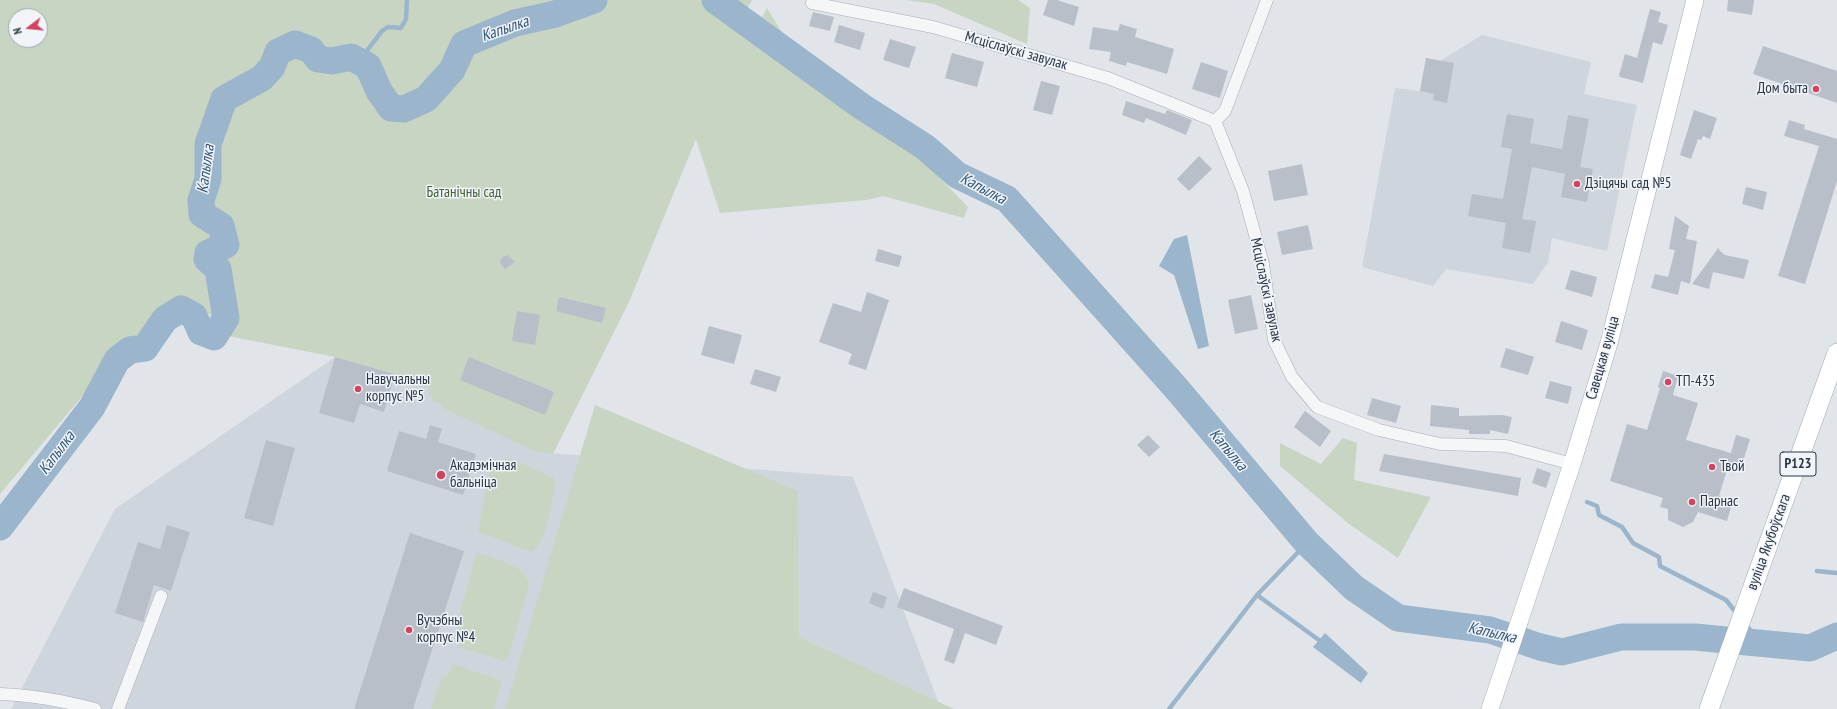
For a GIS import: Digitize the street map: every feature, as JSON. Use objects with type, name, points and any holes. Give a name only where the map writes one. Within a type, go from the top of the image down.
[{"type":"main road","name":"Савецкая вуліца","points":[[1490,709],[1572,464],[1609,343],[1695,0]]},
{"type":"main road","name":"вуліца Якубоўскага","points":[[1709,709],[1837,353]]},
{"type":"street","points":[[1215,121],[1225,111],[1267,0]]},
{"type":"street","name":"Мсціслаўскі завулак","points":[[812,2],[933,27],[1108,78],[1215,121],[1243,192],[1263,264],[1274,340],[1292,377],[1317,407],[1379,430],[1440,444],[1506,446],[1572,464]]},
{"type":"street","points":[[118,709],[161,596]]},
{"type":"street","points":[[0,694],[23,695],[51,699],[95,709]]},
{"type":"shaded area","points":[[1482,35],[1591,62],[1584,94],[1637,105],[1607,251],[1552,238],[1548,262],[1533,284],[1446,269],[1433,286],[1362,267],[1395,88],[1420,91],[1426,58],[1440,61]]},
{"type":"shaded area","points":[[335,357],[395,374],[433,390],[537,452],[853,477],[941,709],[11,709],[115,509]]},
{"type":"green space","name":"Батанічны сад","points":[[0,0],[752,0],[738,25],[752,36],[767,8],[808,75],[920,158],[968,207],[964,218],[883,196],[866,200],[720,213],[696,139],[629,302],[553,454],[537,452],[444,409],[440,403],[434,402],[427,388],[395,374],[335,357],[228,336],[207,312],[162,308],[100,375],[0,494]]},
{"type":"green space","points":[[906,0],[1018,0],[1030,8],[1027,44],[934,4]]},
{"type":"green space","points":[[595,405],[798,491],[799,637],[954,709],[505,709]]},
{"type":"green space","points":[[1343,438],[1357,443],[1354,480],[1431,497],[1398,558],[1349,524],[1280,466],[1280,443],[1321,464]]},
{"type":"green space","points":[[508,457],[554,478],[555,485],[545,532],[537,547],[531,552],[479,532],[478,529],[490,468]]},
{"type":"green space","points":[[479,553],[517,568],[527,579],[529,586],[508,658],[503,661],[459,647],[461,637],[457,624],[476,554]]},
{"type":"green space","points":[[453,664],[500,680],[502,684],[494,709],[431,709],[440,681],[448,674]]},
{"type":"water","points":[[1187,235],[1209,346],[1198,349],[1174,275],[1159,266],[1174,239]]},
{"type":"water","points":[[1325,633],[1368,673],[1361,683],[1313,647]]},
{"type":"building","points":[[1048,0],[1057,0],[1079,7],[1074,26],[1043,15]]},
{"type":"building","points":[[1728,0],[1754,0],[1752,15],[1727,11]]},
{"type":"building","points":[[1650,9],[1661,12],[1658,22],[1668,25],[1662,45],[1653,42],[1643,83],[1620,77],[1619,75],[1625,54],[1637,58]]},
{"type":"building","points":[[813,12],[834,17],[830,31],[809,26]]},
{"type":"building","points":[[1120,24],[1137,29],[1135,37],[1174,49],[1167,74],[1127,62],[1126,66],[1109,61],[1111,52],[1089,49],[1093,27],[1118,31]]},
{"type":"building","points":[[839,25],[865,33],[860,50],[834,42]]},
{"type":"building","points":[[890,39],[916,47],[909,68],[883,60]]},
{"type":"building","name":"Дом быта","points":[[1763,46],[1837,71],[1837,103],[1753,74]]},
{"type":"building","points":[[952,53],[984,62],[977,87],[945,78]]},
{"type":"building","points":[[1426,58],[1454,63],[1447,103],[1433,100],[1434,94],[1420,91]]},
{"type":"building","points":[[1201,62],[1228,71],[1220,98],[1192,89]]},
{"type":"building","points":[[1041,81],[1060,86],[1052,115],[1033,110]]},
{"type":"building","points":[[1126,101],[1165,114],[1167,110],[1192,120],[1186,135],[1146,118],[1144,123],[1122,115]]},
{"type":"building","points":[[1694,110],[1717,118],[1710,139],[1703,136],[1701,140],[1698,139],[1691,159],[1680,155]]},
{"type":"building","name":"Дзіцячы сад №5","points":[[1507,114],[1534,119],[1530,143],[1562,149],[1568,115],[1589,119],[1580,167],[1593,169],[1587,202],[1561,197],[1565,174],[1532,167],[1522,219],[1536,221],[1530,253],[1502,248],[1506,223],[1468,216],[1472,194],[1503,199],[1512,149],[1501,147]]},
{"type":"building","points":[[1789,120],[1805,125],[1804,129],[1837,139],[1837,181],[1805,284],[1778,276],[1819,146],[1784,136]]},
{"type":"building","points":[[1199,156],[1212,169],[1189,191],[1177,179]]},
{"type":"building","points":[[1302,164],[1308,195],[1274,201],[1268,171]]},
{"type":"building","points":[[1746,187],[1767,192],[1763,210],[1742,204]]},
{"type":"building","points":[[1675,216],[1689,226],[1686,239],[1697,241],[1690,284],[1681,281],[1678,295],[1651,288],[1655,274],[1668,277],[1675,250],[1669,249]]},
{"type":"building","points":[[1308,225],[1313,249],[1282,255],[1277,232]]},
{"type":"building","points":[[1719,247],[1719,250],[1725,255],[1749,260],[1744,279],[1713,272],[1709,289],[1692,284]]},
{"type":"building","points":[[878,249],[902,256],[899,267],[875,261]]},
{"type":"building","points":[[508,255],[515,262],[505,269],[500,263],[502,257]]},
{"type":"building","points":[[1571,270],[1597,277],[1592,297],[1565,289]]},
{"type":"building","points":[[867,292],[889,300],[866,370],[848,364],[852,354],[819,342],[833,303],[861,312]]},
{"type":"building","points":[[1251,295],[1258,329],[1235,334],[1228,300]]},
{"type":"building","points":[[559,297],[606,308],[602,323],[556,311]]},
{"type":"building","points":[[517,311],[540,315],[535,345],[512,341]]},
{"type":"building","points":[[1561,321],[1588,330],[1582,350],[1555,342]]},
{"type":"building","points":[[709,326],[742,335],[734,364],[701,355]]},
{"type":"building","points":[[1506,348],[1534,357],[1528,375],[1500,367]]},
{"type":"building","name":"Навучальны корпус №5","points":[[335,357],[395,374],[384,412],[360,404],[354,423],[319,413]]},
{"type":"building","points":[[469,357],[554,392],[545,415],[460,380]]},
{"type":"building","points":[[755,369],[781,377],[776,392],[750,384]]},
{"type":"building","points":[[1663,371],[1678,376],[1673,395],[1698,403],[1686,440],[1731,453],[1736,435],[1750,439],[1741,468],[1729,464],[1719,496],[1733,500],[1727,521],[1698,512],[1693,522],[1683,527],[1668,520],[1668,509],[1660,507],[1663,498],[1610,481],[1627,424],[1647,430],[1660,388],[1658,387]]},
{"type":"building","points":[[1550,381],[1572,387],[1568,404],[1545,398]]},
{"type":"building","points":[[1372,398],[1401,406],[1396,423],[1367,415]]},
{"type":"building","points":[[1431,405],[1459,408],[1459,416],[1502,415],[1512,417],[1508,434],[1490,430],[1490,434],[1469,434],[1469,430],[1430,426]]},
{"type":"building","points":[[1305,411],[1331,431],[1320,447],[1294,427]]},
{"type":"building","points":[[430,425],[442,429],[438,442],[476,454],[463,495],[387,471],[399,431],[426,439]]},
{"type":"building","points":[[1148,435],[1160,447],[1149,457],[1137,445]]},
{"type":"building","points":[[266,440],[295,448],[273,526],[244,518]]},
{"type":"building","points":[[1384,454],[1521,478],[1518,496],[1379,471]]},
{"type":"building","points":[[1537,468],[1551,473],[1546,488],[1532,483]]},
{"type":"building","points":[[167,525],[190,532],[171,591],[154,585],[143,622],[115,613],[138,542],[160,549]]},
{"type":"building","name":"Вучэбны корпус №4","points":[[410,533],[464,551],[413,709],[354,709]]},
{"type":"building","points":[[904,588],[1003,626],[996,645],[965,633],[954,664],[944,660],[954,629],[897,607]]},
{"type":"building","points":[[873,592],[887,597],[883,609],[869,603]]},
{"type":"waterway","points":[[359,61],[382,31],[388,27],[401,28],[406,19],[407,0]]},
{"type":"waterway","name":"Капылка","points":[[0,527],[92,407],[117,360],[130,350],[145,348],[165,319],[181,309],[194,316],[201,332],[214,337],[226,318],[218,269],[207,259],[208,253],[226,245],[221,226],[202,214],[201,200],[208,179],[208,144],[224,99],[262,78],[272,67],[278,52],[295,44],[311,50],[318,59],[332,61],[351,57],[368,66],[379,91],[391,108],[404,109],[426,99],[452,70],[464,44],[515,23],[555,14],[594,0]]},
{"type":"waterway","name":"Капылка","points":[[715,0],[861,106],[925,147],[957,175],[1007,199],[1176,388],[1307,543],[1354,588],[1398,618],[1490,630],[1540,647],[1562,652],[1621,637],[1695,637],[1810,648],[1837,636]]},
{"type":"waterway","points":[[1587,502],[1597,506],[1599,515],[1622,527],[1633,543],[1659,557],[1660,566],[1726,600],[1738,615]]},
{"type":"waterway","points":[[1169,709],[1257,595],[1307,543]]},
{"type":"waterway","points":[[1817,571],[1837,573]]},
{"type":"waterway","points":[[1257,595],[1323,643]]},
{"type":"waterway","points":[[1745,624],[1761,643]]},
{"type":"place","name":"Дом быта","points":[[1816,89]]},
{"type":"place","name":"Дзіцячы сад №5","points":[[1577,184]]},
{"type":"place","name":"ТП-435","points":[[1668,382]]},
{"type":"place","name":"Навучальны корпус №5","points":[[358,389]]},
{"type":"place","name":"Твой","points":[[1712,467]]},
{"type":"place","name":"Акадэмічная бальніца","points":[[441,475]]},
{"type":"place","name":"Парнас","points":[[1692,502]]},
{"type":"place","name":"Вучэбны корпус №4","points":[[409,630]]}]
